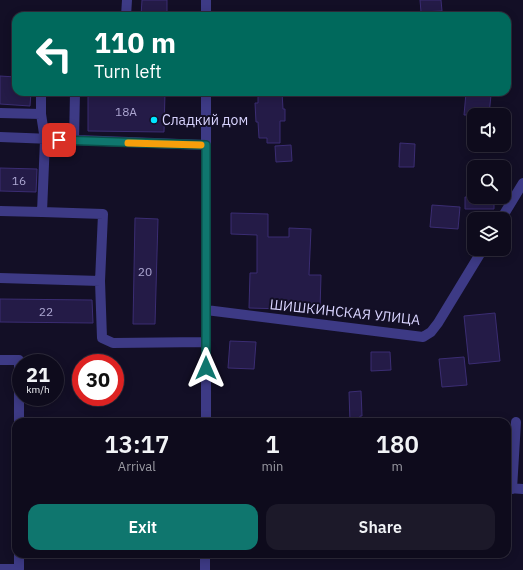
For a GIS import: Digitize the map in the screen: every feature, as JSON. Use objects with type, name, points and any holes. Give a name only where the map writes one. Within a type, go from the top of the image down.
[{"type":"street","points":[[126,12],[127,0]]},
{"type":"street","points":[[206,0],[206,12]]},
{"type":"street","points":[[41,96],[41,114],[45,140],[42,212]]},
{"type":"street","points":[[74,141],[75,96]]},
{"type":"street","points":[[206,96],[206,418]]},
{"type":"street","points":[[0,113],[41,114]]},
{"type":"street","points":[[0,137],[45,140],[206,145]]},
{"type":"street","points":[[505,212],[523,183]]},
{"type":"street","points":[[0,211],[103,214],[100,281],[102,338],[113,343],[206,342]]},
{"type":"street","name":"ШИШКИНСКАЯ УЛИЦА","points":[[206,310],[423,337],[431,332],[438,323],[479,256]]},
{"type":"street","points":[[0,278],[100,281]]},
{"type":"street","points":[[0,360],[19,360],[19,418]]},
{"type":"street","points":[[511,470],[516,422]]},
{"type":"street","points":[[511,489],[523,490]]},
{"type":"street","points":[[0,569],[19,569],[19,558]]},
{"type":"street","points":[[205,558],[205,570]]},
{"type":"building","points":[[142,0],[167,0],[167,12],[141,12]]},
{"type":"building","points":[[420,0],[441,0],[442,11],[421,12]]},
{"type":"building","points":[[0,76],[12,77],[12,96],[31,96],[30,106],[0,104]]},
{"type":"building","points":[[88,96],[165,96],[164,132],[88,131]]},
{"type":"building","points":[[258,96],[282,96],[283,109],[285,109],[285,121],[280,121],[280,143],[267,143],[267,138],[259,138],[255,103],[258,103]]},
{"type":"building","points":[[466,96],[491,96],[490,108],[467,108],[467,115],[464,115]]},
{"type":"building","points":[[400,143],[415,144],[414,167],[399,167]]},
{"type":"building","points":[[291,145],[292,161],[276,162],[275,146]]},
{"type":"building","points":[[0,168],[37,169],[36,192],[0,191]]},
{"type":"building","points":[[465,197],[467,197],[467,204],[494,204],[494,209],[465,209]]},
{"type":"building","points":[[432,205],[460,207],[458,229],[430,227]]},
{"type":"building","points":[[231,213],[268,214],[268,237],[289,237],[289,228],[311,229],[309,275],[321,275],[320,310],[249,308],[250,273],[257,273],[257,235],[231,234]]},
{"type":"building","points":[[135,218],[158,219],[155,324],[133,324]]},
{"type":"building","points":[[0,299],[92,300],[93,323],[0,322]]},
{"type":"building","points":[[495,313],[500,361],[469,364],[464,316]]},
{"type":"building","points":[[230,341],[256,342],[254,369],[228,368]]},
{"type":"building","points":[[371,352],[390,352],[391,370],[371,371]]},
{"type":"building","points":[[464,357],[467,385],[442,387],[439,359]]},
{"type":"building","points":[[361,391],[362,416],[360,416],[360,418],[350,418],[349,392]]},
{"type":"slow traffic","points":[[128,143],[201,145]]},
{"type":"place","name":"Сладкий дом","points":[[154,120]]},
{"type":"route","points":[[59,140],[206,145],[206,368]]}]
